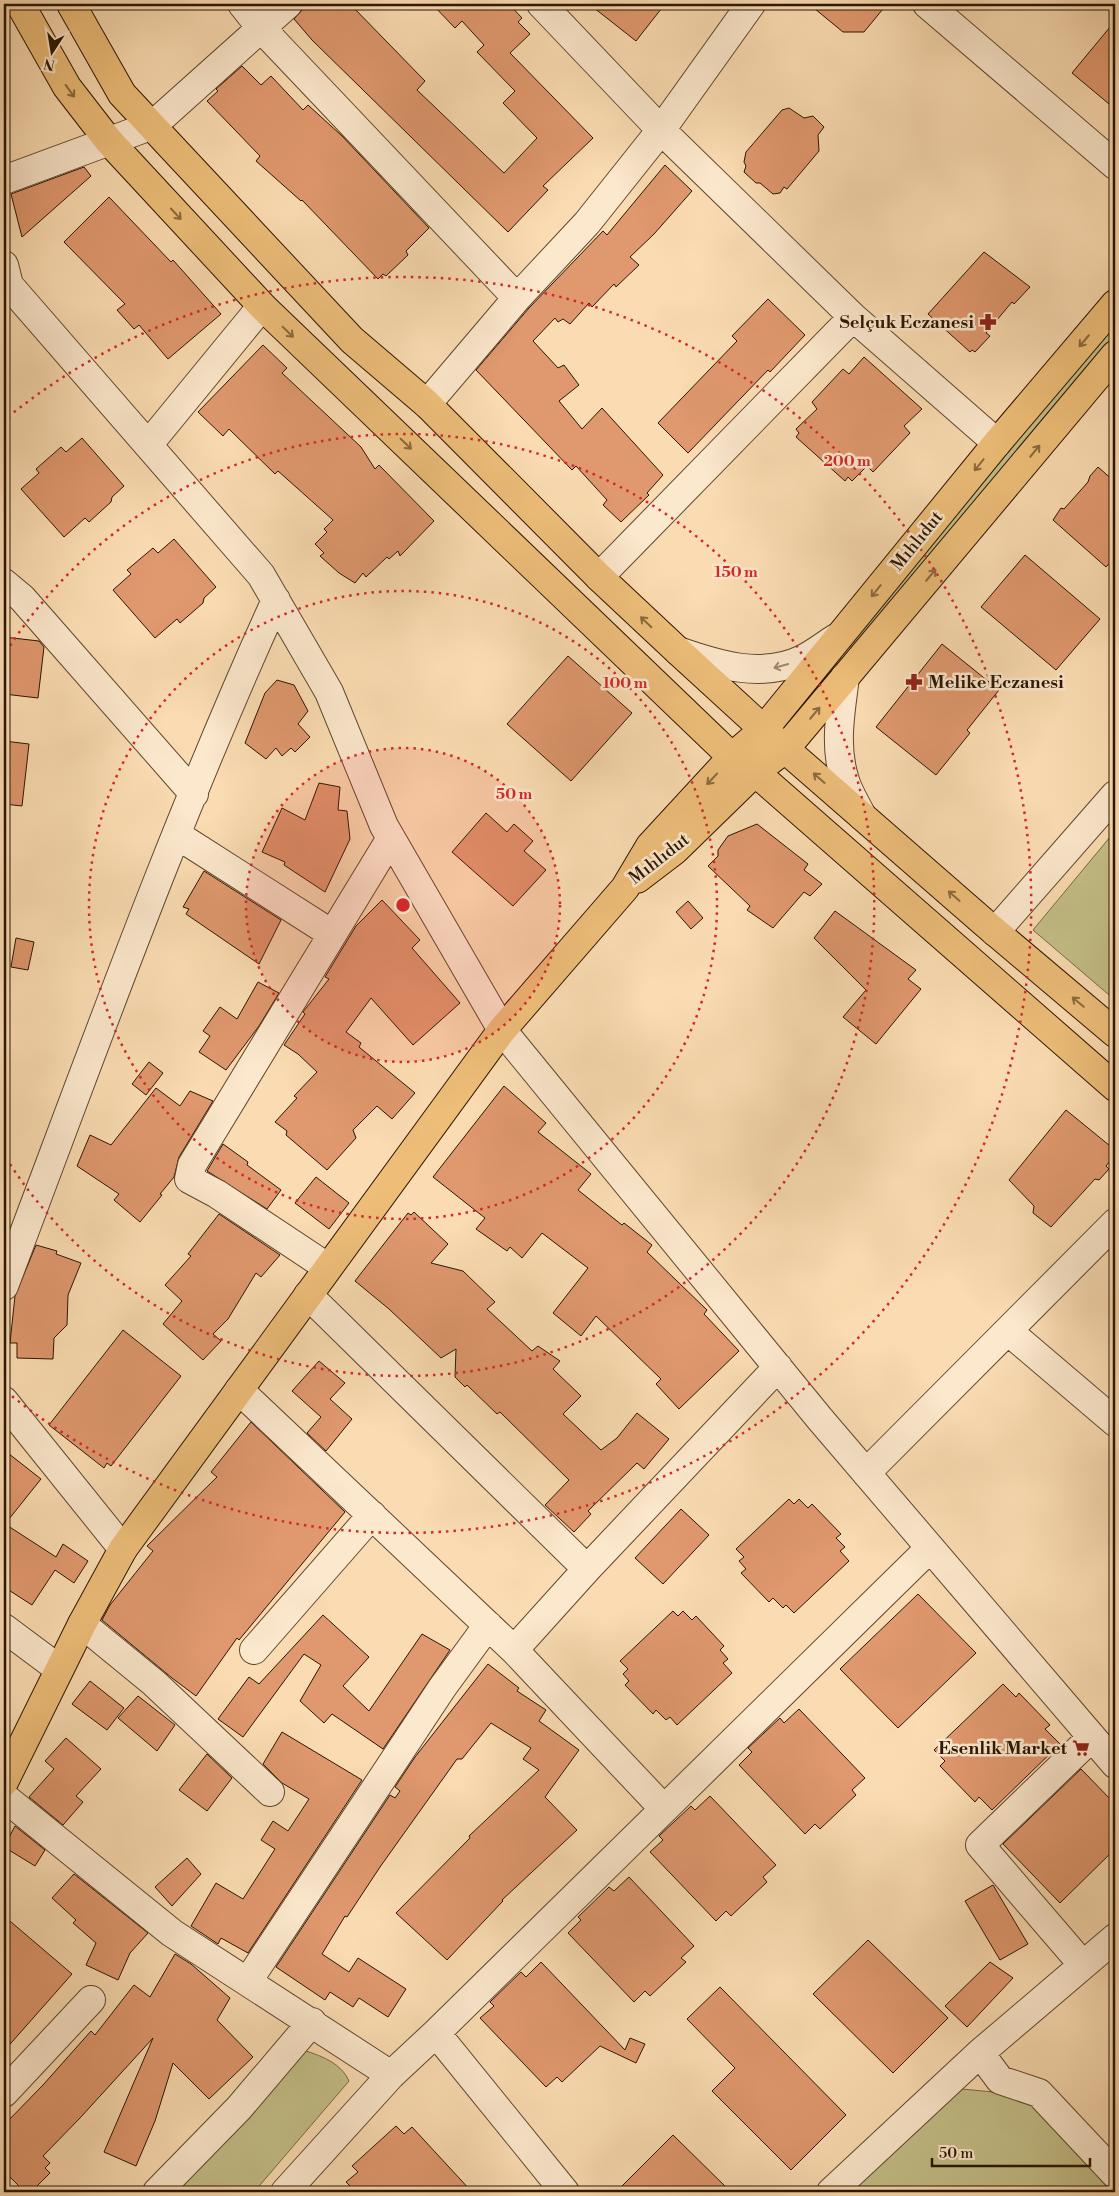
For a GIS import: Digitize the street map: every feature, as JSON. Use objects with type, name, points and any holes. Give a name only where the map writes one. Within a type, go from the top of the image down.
[{"type":"main road","points":[[20,4],[66,87],[108,140],[262,306],[732,757],[755,772],[1115,1087]]},
{"type":"main road","points":[[70,4],[122,94],[352,340],[427,404],[600,577],[785,749],[995,932],[1115,1033]]},
{"type":"main road","name":"Mıhlıdut","points":[[625,888],[650,846],[732,757],[764,729],[997,443],[1115,304]]},
{"type":"main road","name":"Mıhlıdut","points":[[625,888],[675,850],[755,772],[785,749],[1115,355]]},
{"type":"main road","points":[[4,1782],[59,1669],[123,1548],[502,1030],[625,888]]},
{"type":"street","points":[[242,4],[261,28],[518,298]]},
{"type":"street","points":[[4,180],[108,140],[153,125],[288,4]]},
{"type":"street","points":[[541,4],[661,130],[853,317],[997,443]]},
{"type":"street","points":[[427,404],[518,298],[587,223],[661,130],[751,4]]},
{"type":"street","points":[[927,4],[1115,165]]},
{"type":"street","points":[[5,286],[261,574],[329,692],[384,826],[502,1030],[866,1473],[1115,1764]]},
{"type":"street","points":[[148,445],[262,306]]},
{"type":"street","points":[[600,577],[853,317]]},
{"type":"street","points":[[4,583],[22,598],[194,794]]},
{"type":"street","points":[[4,1286],[136,938],[242,674],[276,600]]},
{"type":"street","points":[[678,651],[725,666],[748,669],[774,668],[802,659],[840,636]]},
{"type":"street","points":[[846,677],[838,728],[840,751],[844,778],[862,816]]},
{"type":"street","points":[[995,932],[1115,795]]},
{"type":"street","points":[[177,835],[332,934]]},
{"type":"street","points":[[327,1267],[225,1199],[189,1179],[192,1165],[391,838]]},
{"type":"street","points":[[866,1473],[1115,1223]]},
{"type":"street","points":[[308,1295],[587,1569]]},
{"type":"street","points":[[1008,1330],[1115,1422]]},
{"type":"street","points":[[514,1650],[587,1569],[778,1367]]},
{"type":"street","points":[[239,1390],[514,1650],[664,1809]]},
{"type":"street","points":[[4,1401],[123,1548]]},
{"type":"street","points":[[254,1650],[372,1515]]},
{"type":"street","points":[[285,2192],[391,2075],[930,1549]]},
{"type":"street","points":[[82,1624],[154,1683],[270,1792]]},
{"type":"street","points":[[248,1981],[442,1688],[488,1625]]},
{"type":"street","points":[[4,1628],[59,1669]]},
{"type":"street","points":[[1083,1965],[980,1846],[1092,1737]]},
{"type":"street","points":[[4,1797],[172,1933],[391,2075]]},
{"type":"street","points":[[831,2192],[980,2053],[1115,1938]]},
{"type":"street","points":[[4,2093],[90,2000]]},
{"type":"street","points":[[156,2192],[239,2108],[312,2022]]},
{"type":"street","points":[[436,2033],[565,2192]]},
{"type":"street","points":[[980,2053],[1000,2080],[1039,2093],[1115,2174]]},
{"type":"shaded area","points":[[1115,321],[1115,338],[853,650],[849,644]]},
{"type":"shaded area","points":[[1115,831],[1115,1000],[1033,930]]},
{"type":"shaded area","points":[[306,2051],[337,2065],[349,2081],[254,2192],[170,2192]]},
{"type":"shaded area","points":[[962,2089],[1004,2093],[1046,2109],[1115,2184],[1115,2192],[851,2192]]},
{"type":"building","points":[[303,4],[350,4],[425,81],[417,90],[504,173],[537,138],[503,103],[515,91],[477,52],[484,45],[462,21],[455,28],[432,4],[509,4],[522,18],[518,22],[530,34],[510,53],[593,138],[543,186],[548,190],[508,232],[312,40],[294,19],[303,9]]},
{"type":"building","points":[[589,4],[665,4],[636,41]]},
{"type":"building","points":[[809,4],[887,4],[864,32],[843,32]]},
{"type":"building","points":[[1115,21],[1115,109],[1072,73]]},
{"type":"building","points":[[242,66],[261,85],[271,76],[303,110],[308,105],[342,136],[429,228],[406,251],[408,255],[386,276],[383,274],[378,279],[302,200],[256,161],[260,156],[207,101],[218,91],[216,89]]},
{"type":"building","points":[[789,108],[804,118],[813,116],[824,127],[818,135],[819,151],[787,189],[784,187],[780,193],[773,194],[760,183],[756,183],[744,172],[746,166],[744,162],[746,152],[782,110]]},
{"type":"building","points":[[665,165],[692,191],[654,234],[630,257],[639,265],[616,287],[614,284],[592,307],[589,303],[570,324],[563,319],[558,322],[555,318],[533,341],[558,368],[564,365],[579,385],[559,401],[582,429],[602,408],[663,475],[647,493],[649,495],[621,522],[603,505],[607,500],[576,466],[572,470],[476,370],[529,308],[603,231],[607,235]]},
{"type":"building","points":[[84,167],[91,176],[22,237],[11,194]]},
{"type":"building","points":[[109,197],[171,262],[173,260],[221,314],[168,359],[139,325],[134,329],[117,310],[125,304],[64,242]]},
{"type":"building","points":[[984,252],[1030,287],[1014,304],[1012,302],[986,333],[990,336],[975,352],[972,350],[970,352],[928,314]]},
{"type":"building","points":[[768,299],[805,335],[770,372],[768,370],[688,453],[658,423],[737,341],[732,336]]},
{"type":"building","points":[[263,345],[287,368],[282,373],[361,447],[375,469],[379,465],[434,521],[400,556],[398,551],[389,559],[387,557],[366,577],[363,573],[355,583],[339,573],[320,556],[324,553],[315,544],[327,532],[324,529],[333,520],[278,471],[275,474],[229,429],[223,436],[198,412]]},
{"type":"building","points":[[864,357],[922,409],[904,426],[910,433],[873,472],[867,466],[852,481],[848,477],[845,481],[796,437],[799,433],[796,429],[817,409],[812,402],[843,369],[849,374]]},
{"type":"building","points":[[82,438],[124,486],[112,497],[111,502],[89,522],[85,518],[64,537],[21,489],[39,473],[36,469],[61,447],[66,452]]},
{"type":"building","points":[[1098,467],[1115,482],[1115,557],[1106,567],[1053,520],[1061,508],[1064,509],[1088,482],[1090,476]]},
{"type":"building","points":[[174,539],[216,587],[204,598],[203,603],[180,623],[177,619],[155,638],[113,590],[131,574],[127,570],[153,548],[158,553]]},
{"type":"building","points":[[1025,555],[1100,619],[1056,670],[981,607]]},
{"type":"building","points":[[4,637],[39,641],[44,647],[38,698],[4,694]]},
{"type":"building","points":[[942,644],[999,690],[967,730],[970,733],[936,775],[876,727]]},
{"type":"building","points":[[568,656],[632,713],[571,781],[507,724]]},
{"type":"building","points":[[277,680],[294,685],[308,711],[298,724],[310,737],[295,752],[291,748],[282,756],[276,748],[266,759],[245,743],[265,693]]},
{"type":"building","points":[[4,741],[29,744],[22,806],[4,804]]},
{"type":"building","points":[[319,783],[340,787],[338,810],[347,811],[350,839],[325,892],[284,865],[285,862],[262,852],[282,808],[305,820]]},
{"type":"building","points":[[486,813],[507,832],[514,824],[533,841],[524,851],[546,870],[513,906],[452,852]]},
{"type":"building","points":[[757,824],[808,864],[804,870],[822,884],[810,896],[804,892],[773,928],[747,910],[750,906],[708,866],[718,856],[718,850],[728,836]]},
{"type":"building","points":[[204,871],[281,920],[259,964],[186,914],[189,909],[183,907]]},
{"type":"building","points":[[382,900],[420,940],[412,948],[460,1003],[413,1045],[371,998],[346,1032],[361,1043],[359,1047],[415,1093],[392,1119],[377,1106],[353,1130],[356,1138],[327,1170],[286,1135],[287,1131],[275,1122],[297,1098],[294,1096],[317,1072],[298,1054],[284,1045],[305,1014],[303,1012],[329,979],[325,977],[356,926]]},
{"type":"building","points":[[688,901],[703,918],[691,929],[676,912]]},
{"type":"building","points":[[835,911],[916,970],[908,979],[921,989],[876,1044],[843,1017],[866,990],[814,938]]},
{"type":"building","points":[[16,938],[34,942],[28,970],[11,967]]},
{"type":"building","points":[[258,982],[279,993],[259,1026],[226,1070],[199,1052],[210,1036],[203,1031],[220,1007],[237,1019]]},
{"type":"building","points":[[149,1062],[163,1073],[146,1095],[132,1084]]},
{"type":"building","points":[[504,1086],[546,1123],[538,1132],[591,1174],[578,1190],[622,1225],[624,1223],[652,1245],[647,1252],[707,1310],[704,1314],[739,1351],[679,1409],[656,1384],[661,1379],[596,1316],[581,1336],[553,1313],[588,1268],[542,1233],[522,1258],[510,1247],[507,1251],[476,1229],[485,1218],[433,1177]]},
{"type":"building","points":[[156,1088],[180,1106],[190,1091],[213,1101],[179,1157],[174,1177],[140,1222],[114,1200],[119,1194],[77,1166],[90,1135],[111,1145]]},
{"type":"building","points":[[1066,1110],[1115,1150],[1115,1155],[1106,1166],[1109,1169],[1099,1180],[1095,1179],[1051,1227],[1033,1213],[1034,1206],[1009,1180]]},
{"type":"building","points":[[223,1144],[248,1162],[247,1165],[281,1190],[267,1209],[207,1171]]},
{"type":"building","points":[[316,1177],[349,1203],[329,1229],[295,1203]]},
{"type":"building","points":[[414,1212],[448,1244],[431,1263],[463,1271],[495,1302],[487,1309],[532,1351],[538,1346],[560,1361],[553,1369],[581,1396],[563,1414],[601,1450],[617,1438],[637,1413],[669,1439],[644,1469],[637,1463],[588,1511],[591,1514],[574,1532],[545,1505],[569,1480],[500,1412],[497,1414],[467,1385],[465,1387],[455,1377],[456,1349],[441,1358],[389,1309],[355,1281],[408,1213],[411,1215]]},
{"type":"building","points":[[219,1214],[280,1255],[261,1277],[256,1273],[228,1319],[213,1334],[221,1341],[203,1360],[163,1324],[182,1301],[165,1285],[191,1256],[188,1254]]},
{"type":"building","points":[[36,1245],[57,1251],[56,1254],[81,1263],[68,1295],[67,1325],[54,1338],[53,1359],[17,1358],[17,1343],[10,1343],[15,1296]]},
{"type":"building","points":[[123,1330],[181,1376],[111,1466],[107,1463],[104,1468],[49,1425]]},
{"type":"building","points":[[319,1361],[345,1383],[330,1399],[352,1419],[326,1451],[307,1433],[321,1417],[292,1391]]},
{"type":"building","points":[[251,1422],[345,1512],[239,1640],[237,1638],[196,1696],[102,1620],[110,1605],[153,1551],[147,1546],[217,1477],[211,1472]]},
{"type":"building","points":[[4,1450],[41,1479],[5,1524],[56,1557],[63,1544],[88,1561],[74,1583],[55,1570],[32,1605],[4,1587]]},
{"type":"building","points":[[789,1499],[794,1504],[799,1499],[808,1508],[812,1504],[841,1534],[836,1538],[845,1547],[840,1551],[849,1561],[794,1613],[786,1605],[783,1608],[773,1598],[769,1602],[741,1573],[746,1569],[739,1561],[744,1557],[736,1549]]},
{"type":"building","points":[[681,1509],[709,1535],[663,1584],[635,1558]]},
{"type":"building","points":[[918,1594],[976,1653],[898,1728],[840,1669]]},
{"type":"building","points":[[673,1611],[678,1616],[683,1611],[692,1620],[696,1616],[724,1646],[720,1650],[728,1659],[723,1663],[732,1673],[677,1725],[670,1717],[666,1720],[656,1710],[653,1714],[625,1685],[629,1681],[623,1674],[628,1669],[620,1661]]},
{"type":"building","points":[[323,1615],[369,1657],[343,1686],[369,1711],[422,1634],[450,1650],[383,1749],[332,1714],[324,1723],[300,1701],[321,1665],[304,1654],[243,1737],[218,1719],[249,1677],[259,1684]]},
{"type":"building","points":[[488,1664],[519,1688],[517,1691],[546,1710],[539,1721],[579,1750],[545,1797],[577,1830],[502,1900],[447,1960],[396,1913],[470,1838],[469,1836],[539,1770],[523,1759],[531,1748],[491,1723],[462,1759],[457,1759],[347,1917],[345,1916],[322,1954],[349,1972],[358,1958],[406,1989],[388,2017],[359,1998],[353,2007],[330,1992],[325,2000],[276,1967],[390,1795],[395,1798],[400,1791],[395,1787],[415,1757]]},
{"type":"building","points":[[90,1681],[124,1708],[107,1730],[72,1704]]},
{"type":"building","points":[[1003,1684],[1016,1697],[1019,1693],[1050,1725],[1045,1729],[1060,1744],[992,1810],[979,1797],[975,1802],[940,1766],[945,1761],[934,1750]]},
{"type":"building","points":[[138,1696],[175,1725],[157,1751],[118,1718]]},
{"type":"building","points":[[799,1709],[865,1778],[852,1790],[856,1795],[820,1829],[815,1824],[805,1834],[739,1765],[752,1752],[748,1748],[780,1718],[784,1723]]},
{"type":"building","points":[[282,1732],[362,1780],[248,1953],[221,1938],[218,1944],[191,1926],[216,1883],[243,1899],[275,1849],[261,1840],[273,1821],[288,1831],[309,1799],[282,1783],[263,1764]]},
{"type":"building","points":[[66,1738],[101,1769],[76,1796],[83,1802],[63,1825],[29,1797],[54,1769],[45,1761]]},
{"type":"building","points":[[207,1754],[232,1778],[207,1811],[179,1790]]},
{"type":"building","points":[[1081,1769],[1115,1804],[1115,1849],[1060,1903],[1003,1844]]},
{"type":"building","points":[[710,1796],[776,1865],[763,1877],[767,1882],[731,1916],[726,1911],[716,1921],[650,1852],[663,1840],[659,1836],[691,1806],[695,1810]]},
{"type":"building","points":[[15,1826],[45,1850],[35,1866],[4,1847]]},
{"type":"building","points":[[187,1858],[201,1874],[172,1906],[155,1887]]},
{"type":"building","points":[[74,1874],[148,1933],[130,1953],[118,1980],[86,1965],[96,1943],[73,1923],[76,1920],[52,1898]]},
{"type":"building","points":[[629,1877],[694,1946],[681,1958],[686,1962],[650,1996],[645,1991],[634,2002],[568,1933],[581,1920],[578,1917],[609,1887],[614,1891]]},
{"type":"building","points":[[993,1885],[1028,1944],[1000,1960],[965,1901]]},
{"type":"building","points":[[4,1916],[72,1974],[4,2051]]},
{"type":"building","points":[[868,1940],[948,2018],[893,2073],[813,1994]]},
{"type":"building","points":[[175,1954],[191,1964],[230,1998],[217,2020],[253,2057],[209,2099],[173,2063],[155,2121],[136,2166],[104,2152],[153,2038],[43,2156],[50,2163],[45,2168],[50,2173],[31,2192],[25,2192],[4,2171],[4,2125],[91,2031],[95,2035],[134,1985],[150,1997]]},
{"type":"building","points":[[541,1962],[625,2050],[630,2038],[645,2044],[636,2063],[600,2046],[562,2082],[557,2077],[546,2087],[480,2018],[494,2006],[490,2002],[521,1972],[526,1977]]},
{"type":"building","points":[[990,1962],[1013,1978],[967,2027],[945,2006]]},
{"type":"building","points":[[720,1987],[846,2115],[791,2170],[712,2091],[735,2068],[687,2019]]},
{"type":"building","points":[[396,2126],[404,2134],[412,2127],[472,2192],[356,2192],[346,2182],[358,2172],[352,2166]]},
{"type":"building","points":[[673,2135],[731,2192],[616,2192]]},
{"type":"place","name":"Selçuk Eczanesi","points":[[988,322]]},
{"type":"place","name":"Melike Eczanesi","points":[[914,682]]},
{"type":"place","name":"Esenlik Market","points":[[1081,1748]]}]
